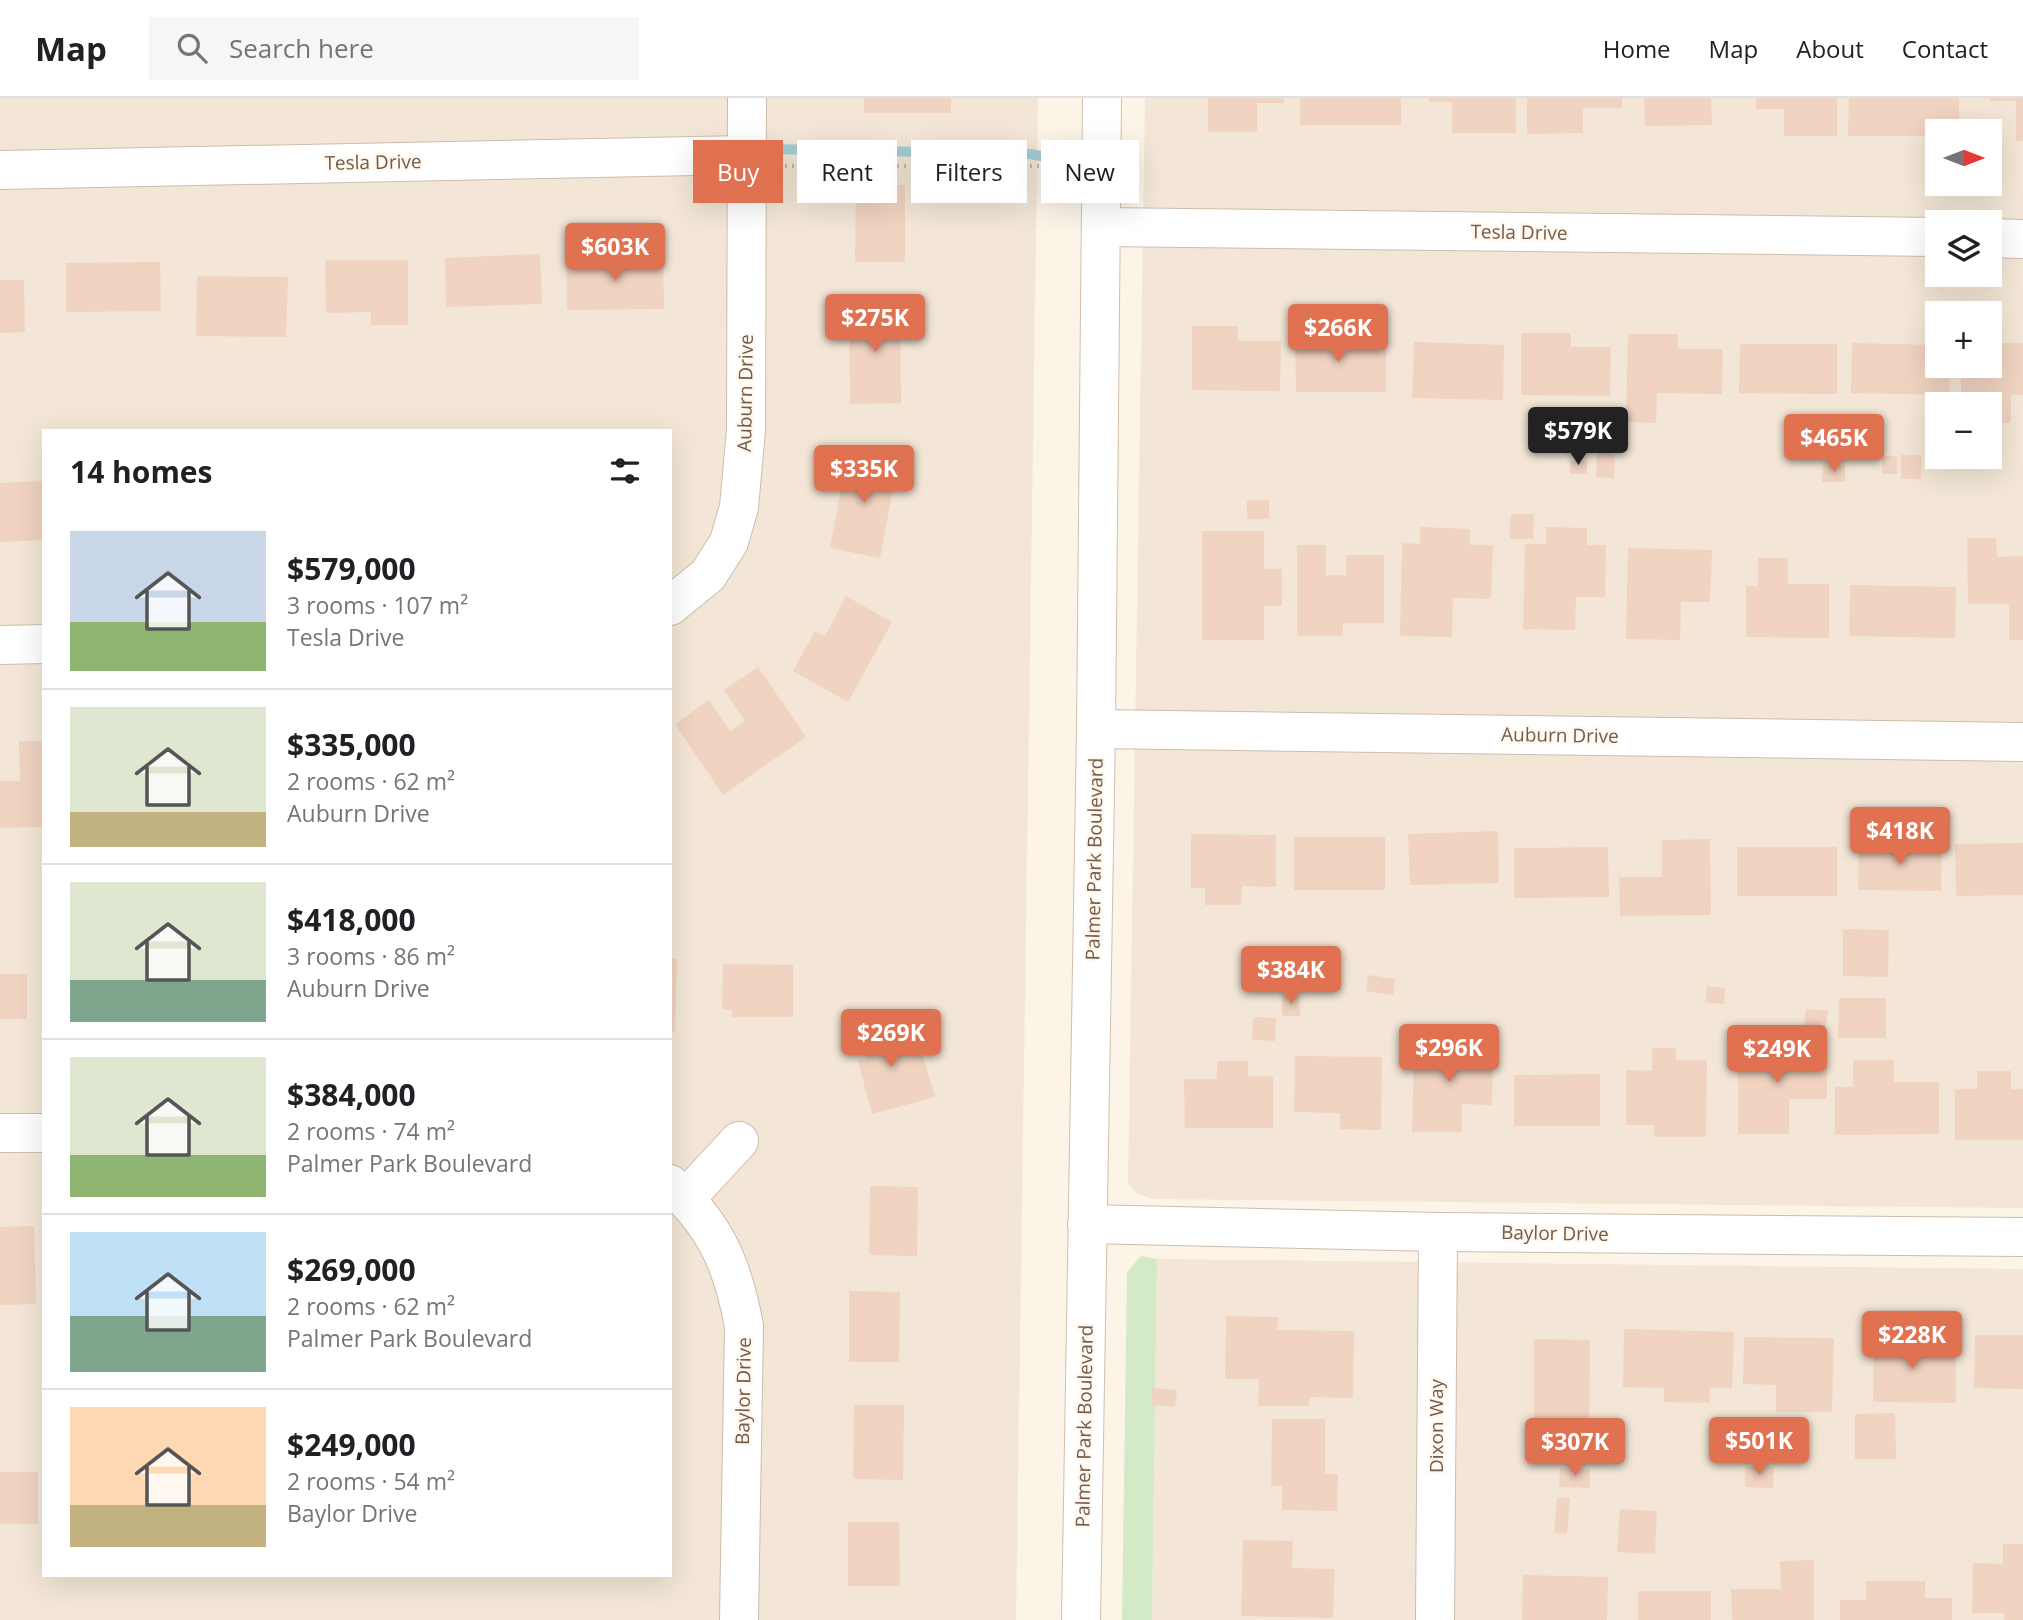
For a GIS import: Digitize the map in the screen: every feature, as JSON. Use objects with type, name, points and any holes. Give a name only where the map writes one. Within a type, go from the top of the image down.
[{"type":"street","name":"Auburn Drive","points":[[746,140],[747,98]]},
{"type":"street","name":"Palmer Park Boulevard","points":[[1081,1620],[1096,729],[1102,98]]},
{"type":"street","name":"Tesla Drive","points":[[0,170],[693,162]]},
{"type":"street","name":"Auburn Drive","points":[[672,604],[708,575],[729,542],[739,507],[746,430],[746,203]]},
{"type":"street","name":"Tesla Drive","points":[[1101,227],[1925,237]]},
{"type":"street","points":[[2002,238],[2023,239]]},
{"type":"street","points":[[0,645],[42,644]]},
{"type":"street","name":"Auburn Drive","points":[[1096,729],[2023,742]]},
{"type":"street","points":[[0,1133],[42,1133]]},
{"type":"street","points":[[678,1191],[739,1141]]},
{"type":"street","name":"Baylor Drive","points":[[678,1191],[722,1249],[737,1287],[744,1326],[739,1620]]},
{"type":"street","name":"Baylor Drive","points":[[1087,1224],[1438,1232],[2023,1237]]},
{"type":"street","name":"Dixon Way","points":[[1435,1620],[1438,1232]]},
{"type":"path","points":[[783,162],[1041,166]]},
{"type":"shaded area","points":[[0,98],[1038,98],[1016,1620],[0,1620]]},
{"type":"shaded area","points":[[1145,98],[2023,98],[2023,1208],[1151,1199],[1135,1192],[1128,1182]]},
{"type":"shaded area","points":[[1157,1259],[2023,1269],[2023,1620],[1152,1620]]},
{"type":"green space","points":[[1141,1256],[1157,1259],[1152,1620],[1122,1620],[1127,1272]]},
{"type":"building","points":[[864,98],[951,98],[951,113],[864,113]]},
{"type":"building","points":[[1208,98],[1284,98],[1284,103],[1257,103],[1257,132],[1208,132]]},
{"type":"building","points":[[1300,98],[1401,98],[1401,125],[1300,125]]},
{"type":"building","points":[[1429,98],[1516,98],[1516,133],[1452,133],[1452,102],[1429,102]]},
{"type":"building","points":[[1527,98],[1622,98],[1622,108],[1583,108],[1583,133],[1527,134]]},
{"type":"building","points":[[1644,98],[1711,98],[1712,125],[1645,126]]},
{"type":"building","points":[[1756,98],[1837,98],[1837,136],[1784,136],[1784,109],[1756,109]]},
{"type":"building","points":[[1849,98],[1959,98],[1959,119],[1925,119],[1925,136],[1848,136]]},
{"type":"building","points":[[1990,98],[2023,98],[2023,141],[2016,141],[2016,101],[1990,101]]},
{"type":"building","points":[[897,185],[905,185],[905,262],[855,262],[856,203],[897,203]]},
{"type":"building","points":[[540,254],[542,304],[446,307],[445,258]]},
{"type":"building","points":[[663,256],[664,309],[567,310],[566,257]]},
{"type":"building","points":[[325,260],[408,260],[408,325],[371,325],[371,312],[326,313]]},
{"type":"building","points":[[160,262],[161,311],[66,312],[66,263]]},
{"type":"building","points":[[197,276],[288,277],[286,337],[196,336]]},
{"type":"building","points":[[0,280],[24,280],[25,332],[0,333]]},
{"type":"building","points":[[900,304],[901,403],[850,404],[849,305]]},
{"type":"building","points":[[1192,326],[1238,326],[1238,341],[1281,341],[1280,391],[1192,390]]},
{"type":"building","points":[[1343,330],[1343,344],[1386,344],[1386,392],[1296,392],[1295,331]]},
{"type":"building","points":[[1521,333],[1571,333],[1571,347],[1611,347],[1610,396],[1521,395]]},
{"type":"building","points":[[1628,334],[1678,334],[1678,349],[1723,349],[1722,394],[1657,393],[1656,423],[1626,422]]},
{"type":"building","points":[[1414,342],[1504,345],[1503,400],[1412,398]]},
{"type":"building","points":[[1852,343],[1925,345],[1925,378],[1950,378],[1949,392],[1925,392],[1925,395],[1851,393]]},
{"type":"building","points":[[2002,343],[2023,343],[2023,395],[2011,395],[2011,423],[2002,423],[2002,392],[1961,392],[1961,378],[2002,378]]},
{"type":"building","points":[[1740,344],[1837,344],[1837,394],[1739,393]]},
{"type":"building","points":[[1597,452],[1615,454],[1614,478],[1596,477]]},
{"type":"building","points":[[848,453],[898,462],[880,558],[830,548]]},
{"type":"building","points":[[1901,455],[1922,455],[1921,479],[1901,479]]},
{"type":"building","points":[[1882,456],[1897,456],[1897,474],[1882,474]]},
{"type":"building","points":[[1570,461],[1587,461],[1587,474],[1570,474]]},
{"type":"building","points":[[1823,465],[1845,465],[1845,482],[1822,482]]},
{"type":"building","points":[[42,481],[42,540],[0,542],[0,483]]},
{"type":"building","points":[[1247,500],[1269,500],[1269,519],[1247,519]]},
{"type":"building","points":[[1511,514],[1534,514],[1533,539],[1509,539]]},
{"type":"building","points":[[1420,527],[1470,529],[1470,545],[1493,545],[1491,599],[1453,598],[1452,637],[1400,636],[1402,543],[1420,544]]},
{"type":"building","points":[[1546,527],[1587,528],[1587,545],[1606,545],[1605,597],[1576,597],[1575,630],[1523,629],[1525,544],[1546,544]]},
{"type":"building","points":[[1202,531],[1264,531],[1264,569],[1282,569],[1282,606],[1264,606],[1264,640],[1202,640]]},
{"type":"building","points":[[1967,538],[1996,538],[1997,557],[2023,556],[2023,640],[2009,640],[2009,604],[1968,604]]},
{"type":"building","points":[[1297,545],[1326,545],[1326,575],[1346,575],[1346,555],[1384,555],[1384,623],[1343,623],[1343,636],[1297,636]]},
{"type":"building","points":[[1628,548],[1712,550],[1710,602],[1681,602],[1680,640],[1626,639]]},
{"type":"building","points":[[1758,558],[1788,558],[1788,584],[1829,584],[1829,638],[1746,637],[1746,586],[1758,586]]},
{"type":"building","points":[[1850,585],[1956,587],[1955,638],[1849,636]]},
{"type":"building","points":[[846,596],[892,622],[848,702],[793,671],[815,631],[825,636]]},
{"type":"building","points":[[758,667],[806,737],[723,795],[675,724],[709,700],[730,731],[745,721],[724,690]]},
{"type":"building","points":[[19,741],[42,741],[42,827],[0,828],[0,781],[20,781]]},
{"type":"building","points":[[1498,831],[1499,883],[1410,885],[1408,834]]},
{"type":"building","points":[[1191,834],[1276,835],[1276,887],[1242,886],[1241,905],[1205,905],[1205,888],[1191,888]]},
{"type":"building","points":[[1294,837],[1385,837],[1385,890],[1294,890]]},
{"type":"building","points":[[1710,839],[1711,915],[1620,916],[1619,877],[1662,877],[1662,840]]},
{"type":"building","points":[[1859,843],[1942,845],[1941,891],[1858,890]]},
{"type":"building","points":[[2023,843],[2023,895],[1956,896],[1955,844]]},
{"type":"building","points":[[1608,847],[1609,897],[1514,898],[1514,848]]},
{"type":"building","points":[[1737,847],[1837,847],[1837,896],[1737,896]]},
{"type":"building","points":[[1843,929],[1889,930],[1888,977],[1843,976]]},
{"type":"building","points":[[672,959],[677,959],[675,1032],[672,1032]]},
{"type":"building","points":[[723,964],[793,965],[793,1017],[732,1017],[732,1010],[722,1009]]},
{"type":"building","points":[[0,974],[27,974],[27,1019],[0,1019]]},
{"type":"building","points":[[1368,975],[1395,979],[1393,995],[1366,991]]},
{"type":"building","points":[[1707,986],[1725,988],[1724,1004],[1705,1002]]},
{"type":"building","points":[[1282,995],[1299,995],[1300,1016],[1282,1016]]},
{"type":"building","points":[[1839,998],[1886,998],[1886,1038],[1838,1038]]},
{"type":"building","points":[[1806,1009],[1828,1011],[1825,1033],[1804,1030]]},
{"type":"building","points":[[884,1013],[896,1054],[920,1047],[935,1097],[872,1114],[858,1061],[866,1058],[855,1022]]},
{"type":"building","points":[[1253,1017],[1276,1018],[1275,1041],[1252,1040]]},
{"type":"building","points":[[1432,1035],[1470,1035],[1470,1053],[1493,1053],[1492,1105],[1462,1104],[1462,1132],[1412,1132],[1414,1053],[1432,1053]]},
{"type":"building","points":[[1738,1047],[1827,1047],[1827,1099],[1789,1099],[1789,1134],[1738,1134]]},
{"type":"building","points":[[1652,1048],[1676,1048],[1676,1060],[1707,1060],[1706,1137],[1654,1137],[1654,1125],[1626,1125],[1626,1070],[1652,1071]]},
{"type":"building","points":[[1295,1056],[1382,1057],[1381,1130],[1340,1129],[1340,1113],[1294,1112]]},
{"type":"building","points":[[1853,1060],[1894,1060],[1894,1082],[1939,1082],[1939,1134],[1835,1135],[1835,1087],[1853,1087]]},
{"type":"building","points":[[1217,1061],[1248,1061],[1248,1076],[1273,1076],[1273,1128],[1185,1128],[1184,1079],[1217,1079]]},
{"type":"building","points":[[1977,1071],[2011,1071],[2011,1089],[2023,1089],[2023,1140],[1955,1140],[1955,1089],[1977,1089]]},
{"type":"building","points":[[1600,1074],[1600,1126],[1514,1126],[1514,1075]]},
{"type":"building","points":[[870,1186],[918,1187],[917,1256],[869,1255]]},
{"type":"building","points":[[34,1226],[36,1304],[0,1305],[0,1227]]},
{"type":"building","points":[[849,1291],[900,1292],[899,1362],[849,1362]]},
{"type":"building","points":[[1226,1316],[1278,1317],[1277,1330],[1354,1331],[1353,1398],[1309,1397],[1309,1406],[1258,1406],[1259,1379],[1225,1379]]},
{"type":"building","points":[[1624,1329],[1734,1332],[1732,1388],[1710,1388],[1709,1403],[1664,1402],[1664,1388],[1623,1387]]},
{"type":"building","points":[[1874,1334],[1927,1334],[1927,1350],[1956,1350],[1956,1403],[1873,1402]]},
{"type":"building","points":[[1975,1335],[2023,1335],[2023,1389],[1974,1388]]},
{"type":"building","points":[[1744,1337],[1834,1338],[1832,1412],[1776,1412],[1776,1385],[1743,1384]]},
{"type":"building","points":[[1534,1339],[1590,1340],[1589,1460],[1534,1459]]},
{"type":"building","points":[[1152,1388],[1177,1390],[1175,1407],[1151,1405]]},
{"type":"building","points":[[854,1405],[904,1405],[903,1480],[853,1479]]},
{"type":"building","points":[[1895,1413],[1896,1459],[1855,1459],[1855,1414]]},
{"type":"building","points":[[1272,1419],[1325,1419],[1325,1474],[1338,1474],[1337,1511],[1282,1510],[1282,1486],[1271,1486]]},
{"type":"building","points":[[1745,1467],[1774,1467],[1773,1488],[1745,1487]]},
{"type":"building","points":[[1560,1468],[1590,1469],[1590,1488],[1559,1487]]},
{"type":"building","points":[[0,1472],[38,1472],[38,1524],[0,1524]]},
{"type":"building","points":[[1557,1497],[1570,1498],[1567,1534],[1554,1533]]},
{"type":"building","points":[[1620,1509],[1657,1511],[1655,1554],[1617,1552]]},
{"type":"building","points":[[848,1522],[899,1522],[900,1586],[848,1586]]},
{"type":"building","points":[[1243,1540],[1293,1541],[1292,1568],[1335,1569],[1333,1618],[1241,1616]]},
{"type":"building","points":[[2003,1544],[2023,1544],[2023,1620],[2004,1620],[2004,1613],[1972,1613],[1973,1563],[2003,1564]]},
{"type":"building","points":[[1814,1560],[1814,1620],[1732,1620],[1731,1589],[1781,1589],[1780,1561]]},
{"type":"building","points":[[1523,1575],[1608,1577],[1607,1620],[1522,1620]]},
{"type":"building","points":[[1866,1581],[1925,1581],[1925,1598],[1952,1598],[1952,1620],[1840,1620],[1840,1600],[1866,1600]]},
{"type":"building","points":[[1638,1591],[1711,1591],[1711,1620],[1638,1620]]},
{"type":"waterway","points":[[783,149],[1041,156]]}]
